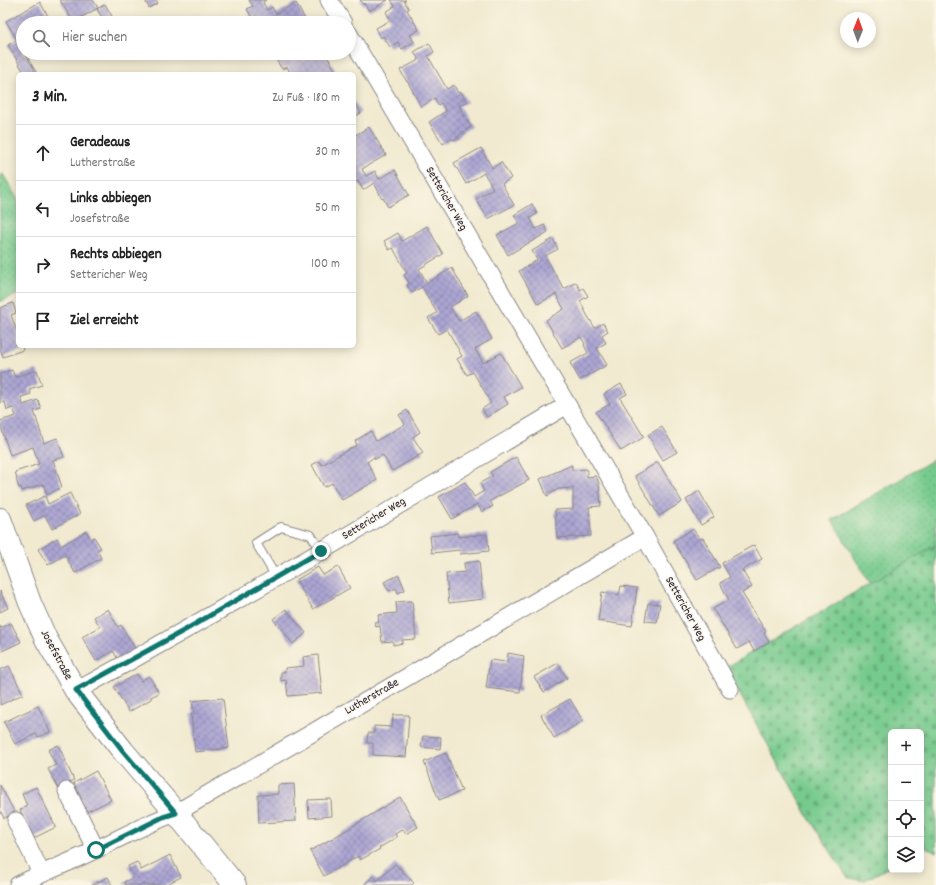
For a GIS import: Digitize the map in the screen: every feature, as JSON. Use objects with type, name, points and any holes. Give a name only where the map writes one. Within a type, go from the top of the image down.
[{"type":"street","points":[[329,0],[339,16]]},
{"type":"street","name":"Settericher Weg","points":[[356,46],[645,537],[730,689]]},
{"type":"street","name":"Settericher Weg","points":[[76,690],[185,630],[567,405]]},
{"type":"street","name":"Josefstraße","points":[[0,519],[30,603],[46,639],[76,690],[123,751],[235,885]]},
{"type":"street","name":"Lutherstraße","points":[[18,885],[41,873],[96,850],[163,817],[176,813],[645,537]]},
{"type":"street","points":[[67,790],[96,850]]},
{"type":"street","points":[[16,821],[41,873]]},
{"type":"lane","points":[[276,577],[256,543],[281,527],[311,535],[321,551]]},
{"type":"green space","points":[[3,174],[16,197],[16,295],[0,302],[0,176]]},
{"type":"green space","points":[[936,458],[936,545],[870,584],[832,520]]},
{"type":"green space","points":[[936,545],[936,853],[926,847],[924,848],[924,729],[888,729],[888,868],[863,881],[847,877],[809,818],[725,668]]},
{"type":"building","points":[[60,0],[93,0],[98,8],[84,16],[69,16]]},
{"type":"building","points":[[145,0],[156,0],[158,3],[149,8]]},
{"type":"building","points":[[249,0],[266,0],[263,2],[267,10],[272,7],[276,14],[296,3],[303,16],[251,16],[247,9],[253,6]]},
{"type":"building","points":[[360,0],[388,0],[369,11]]},
{"type":"building","points":[[391,0],[406,0],[404,1],[409,9],[407,10],[419,30],[410,35],[414,42],[402,49],[398,42],[390,47],[383,36],[381,38],[376,28],[391,20],[386,12],[395,6]]},
{"type":"building","points":[[40,2],[48,16],[16,16],[16,38],[6,21]]},
{"type":"building","points":[[105,4],[112,16],[101,16],[97,9]]},
{"type":"building","points":[[16,41],[16,59],[8,45]]},
{"type":"building","points":[[429,43],[434,52],[428,56],[447,89],[454,85],[458,93],[461,92],[467,102],[459,106],[471,127],[461,133],[454,140],[451,139],[443,144],[429,122],[446,111],[441,103],[438,105],[435,98],[421,107],[400,70],[419,60],[414,52]]},
{"type":"building","points":[[17,60],[29,60],[36,72],[24,72]]},
{"type":"building","points":[[329,60],[336,71],[290,72],[287,67],[282,69],[277,61]]},
{"type":"building","points":[[356,104],[361,113],[356,116]]},
{"type":"building","points":[[369,127],[386,155],[362,169],[366,176],[375,171],[379,179],[395,170],[409,195],[388,207],[379,194],[374,183],[363,190],[358,181],[356,182],[356,135]]},
{"type":"building","points":[[481,148],[492,168],[501,162],[511,178],[502,184],[514,205],[488,219],[476,199],[493,188],[484,173],[466,184],[454,163]]},
{"type":"building","points":[[532,204],[537,214],[530,218],[536,229],[544,225],[548,232],[508,255],[497,235],[519,223],[514,215]]},
{"type":"building","points":[[427,226],[443,254],[419,269],[427,283],[452,268],[468,296],[450,307],[459,321],[476,311],[492,339],[475,349],[483,363],[501,353],[521,387],[504,397],[508,404],[487,417],[482,409],[491,403],[482,387],[473,372],[467,375],[457,359],[462,356],[447,329],[438,334],[428,318],[437,313],[422,287],[412,293],[407,285],[409,283],[404,275],[407,273],[393,248],[389,250],[384,241],[398,233],[402,241]]},
{"type":"building","points":[[553,239],[558,249],[545,256],[564,289],[576,282],[580,290],[583,288],[588,296],[580,301],[587,315],[595,328],[603,323],[608,331],[602,335],[606,343],[597,348],[607,365],[580,380],[570,363],[588,353],[584,345],[585,344],[581,337],[562,348],[546,320],[564,309],[556,294],[538,304],[519,271],[537,260],[532,251]]},
{"type":"building","points":[[13,303],[16,313],[11,315],[16,329],[16,348],[22,348],[23,350],[3,357],[0,349],[0,308]]},
{"type":"building","points":[[12,370],[15,377],[37,370],[42,385],[29,389],[31,394],[21,397],[23,405],[38,400],[41,409],[34,411],[44,443],[57,438],[64,457],[53,460],[62,487],[47,495],[43,484],[22,491],[21,487],[19,488],[15,472],[39,464],[33,447],[10,455],[0,424],[0,421],[16,416],[13,408],[7,410],[5,402],[0,403],[0,374]]},
{"type":"building","points":[[621,384],[627,394],[620,398],[644,437],[621,451],[596,412],[610,404],[604,394]]},
{"type":"building","points":[[407,410],[420,432],[413,437],[423,453],[392,471],[383,455],[375,459],[374,457],[367,462],[377,480],[342,500],[332,483],[324,487],[312,465],[319,461],[322,465],[357,445],[355,441],[371,431],[376,441],[405,424],[399,415]]},
{"type":"building","points":[[662,427],[677,452],[663,460],[648,435]]},
{"type":"building","points":[[516,457],[529,480],[490,501],[493,506],[482,512],[477,504],[452,519],[439,497],[465,482],[474,497],[484,491],[480,483],[493,476],[490,472]]},
{"type":"building","points":[[658,462],[682,502],[659,516],[635,476]]},
{"type":"building","points":[[572,465],[572,470],[587,469],[587,477],[596,476],[599,484],[601,506],[589,507],[591,536],[557,538],[555,510],[573,509],[573,488],[558,489],[547,496],[540,479]]},
{"type":"building","points":[[699,491],[714,517],[701,525],[686,500]]},
{"type":"building","points":[[70,493],[80,514],[52,529],[45,515],[34,521],[26,505],[45,496],[48,504]]},
{"type":"building","points":[[693,529],[700,539],[703,538],[720,567],[697,580],[673,541]]},
{"type":"building","points":[[86,531],[91,539],[94,537],[101,548],[97,550],[101,558],[75,573],[65,555],[48,565],[38,549],[57,538],[61,546]]},
{"type":"building","points":[[458,533],[458,537],[487,534],[489,551],[460,554],[459,550],[432,553],[430,536]]},
{"type":"building","points":[[754,545],[762,559],[742,570],[752,587],[742,593],[766,632],[764,633],[769,642],[754,651],[749,642],[737,649],[713,609],[729,600],[720,583],[730,577],[722,563]]},
{"type":"building","points":[[479,561],[483,599],[449,603],[446,574],[465,572],[464,563]]},
{"type":"building","points":[[318,567],[323,575],[338,567],[350,588],[313,609],[296,580]]},
{"type":"building","points":[[399,575],[405,590],[398,593],[396,588],[389,591],[384,582]]},
{"type":"building","points":[[621,586],[637,588],[632,626],[598,621],[602,592],[619,595]]},
{"type":"building","points":[[0,591],[8,608],[0,612]]},
{"type":"building","points":[[412,601],[416,639],[402,640],[403,643],[393,645],[393,641],[382,642],[380,626],[376,627],[375,622],[379,622],[378,615],[397,613],[396,602]]},
{"type":"building","points":[[648,603],[660,604],[657,622],[645,621]]},
{"type":"building","points":[[108,609],[118,627],[121,625],[136,650],[118,659],[113,651],[96,661],[82,637],[100,627],[94,617]]},
{"type":"building","points":[[286,609],[306,633],[293,644],[273,619]]},
{"type":"building","points":[[11,623],[21,642],[0,652],[0,626],[1,628]]},
{"type":"building","points":[[508,653],[524,656],[520,692],[486,688],[490,660],[507,662]]},
{"type":"building","points":[[318,655],[322,693],[288,696],[286,680],[281,681],[281,672],[285,672],[285,668],[304,666],[303,657]]},
{"type":"building","points":[[558,663],[567,678],[544,692],[534,677]]},
{"type":"building","points":[[9,666],[23,694],[0,705],[0,670]]},
{"type":"building","points":[[137,674],[141,681],[149,676],[159,693],[129,712],[114,687]]},
{"type":"building","points":[[223,698],[229,748],[195,752],[191,714],[194,714],[192,701]]},
{"type":"building","points":[[570,699],[583,721],[554,738],[541,715]]},
{"type":"building","points":[[38,706],[50,732],[38,737],[36,734],[15,744],[4,722]]},
{"type":"building","points":[[393,715],[409,715],[406,757],[373,755],[373,743],[367,743],[368,733],[374,733],[374,726],[392,727]]},
{"type":"building","points":[[423,736],[441,737],[440,749],[421,747]]},
{"type":"building","points":[[58,745],[74,780],[58,788],[48,769],[56,765],[48,750]]},
{"type":"building","points":[[446,753],[462,791],[439,800],[424,762]]},
{"type":"building","points":[[96,771],[111,800],[86,812],[80,801],[82,800],[74,783]]},
{"type":"building","points":[[294,784],[296,821],[259,823],[258,795],[278,794],[278,785]]},
{"type":"building","points":[[0,785],[15,813],[4,818],[0,810]]},
{"type":"building","points":[[36,787],[56,827],[34,838],[20,810],[27,806],[22,794]]},
{"type":"building","points":[[400,797],[418,827],[406,834],[403,829],[395,834],[397,837],[379,848],[380,849],[360,860],[358,856],[324,876],[310,851]]},
{"type":"building","points":[[331,799],[332,816],[309,818],[308,800]]},
{"type":"building","points":[[170,855],[181,877],[165,885],[126,885],[124,882],[134,877],[128,866],[137,862],[141,870]]},
{"type":"building","points":[[395,864],[414,883],[412,885],[364,885],[373,876],[377,881]]},
{"type":"building","points":[[108,877],[112,885],[92,885]]},
{"type":"route","points":[[96,850],[163,817],[176,813],[123,751],[76,690],[185,630],[321,551]]}]
